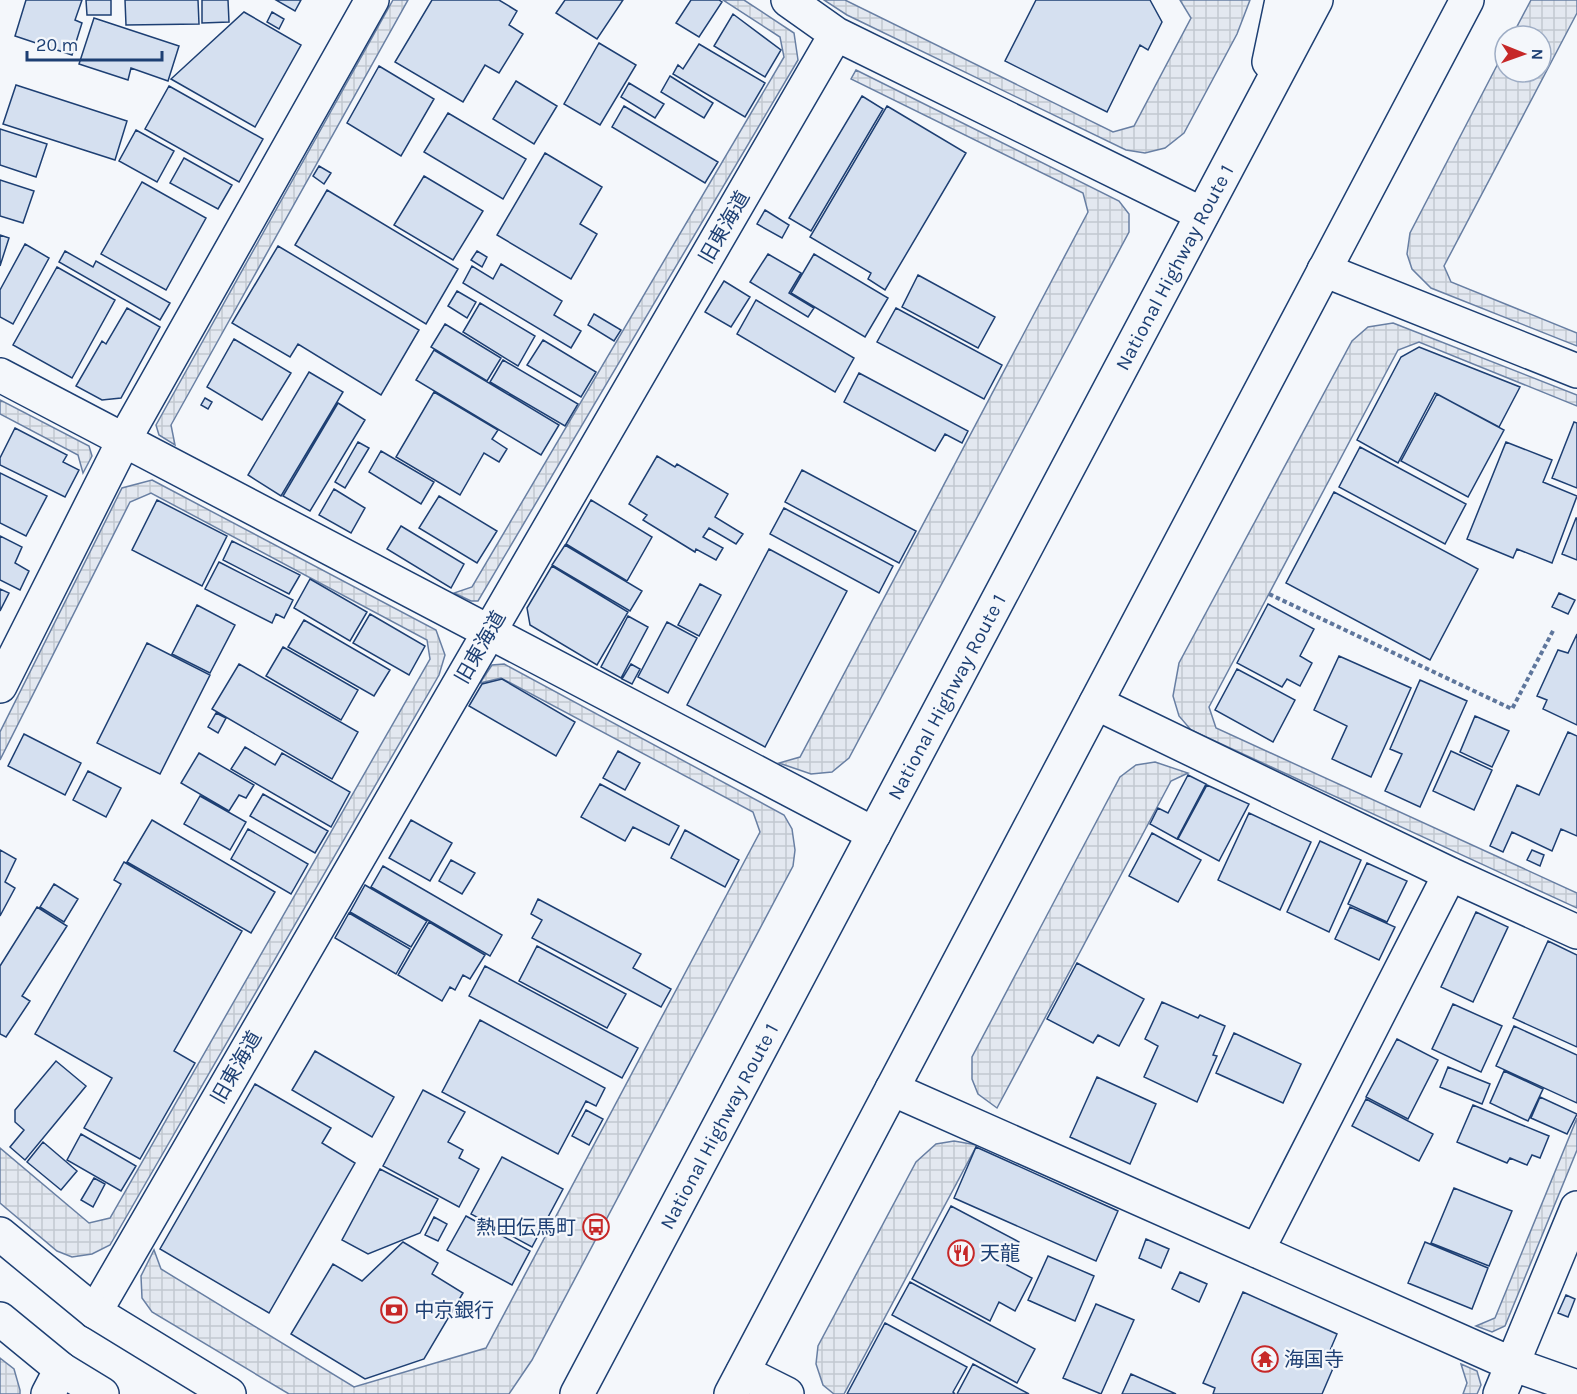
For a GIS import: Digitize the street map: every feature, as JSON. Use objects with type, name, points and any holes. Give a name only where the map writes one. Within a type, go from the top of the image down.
[{"type":"main road","points":[[0,686],[124,440],[372,0]]},
{"type":"main road","points":[[788,0],[836,34],[1202,214]]},
{"type":"main road","points":[[1259,108],[1282,0]]},
{"type":"main road","name":"National Highway Route 1","points":[[577,1394],[1316,0]]},
{"type":"main road","points":[[787,1394],[737,1383],[1467,0]]},
{"type":"main road","name":"旧東海道","points":[[95,1312],[836,34]]},
{"type":"main road","points":[[1324,270],[1577,371]]},
{"type":"main road","points":[[0,375],[874,834]]},
{"type":"main road","points":[[1096,703],[1450,874],[1577,932]]},
{"type":"main road","points":[[1257,1251],[1450,874]]},
{"type":"main road","points":[[892,1089],[1512,1364],[1577,1387]]},
{"type":"main road","points":[[1500,1394],[1577,1208]]},
{"type":"main road","points":[[0,1234],[95,1312],[229,1394]]},
{"type":"main road","points":[[0,1318],[55,1381],[102,1394]]},
{"type":"path","points":[[1269,594],[1512,709],[1554,629]]},
{"type":"shaded area","points":[[393,0],[408,0],[171,425],[175,445],[159,435],[156,425]]},
{"type":"shaded area","points":[[723,0],[744,0],[794,33],[798,60],[478,601],[471,601],[454,593],[472,587],[784,57],[780,37]]},
{"type":"shaded area","points":[[824,0],[845,0],[1113,132],[1134,126],[1191,18],[1180,0],[1250,0],[1237,34],[1184,133],[1165,148],[1145,153],[1126,150],[847,15]]},
{"type":"shaded area","points":[[1531,0],[1577,0],[1577,13],[1553,59],[1553,24],[1518,24]]},
{"type":"shaded area","points":[[856,70],[1119,201],[1129,214],[1129,232],[849,758],[832,772],[811,774],[779,763],[800,757],[1088,212],[1083,193],[851,79]]},
{"type":"shaded area","points":[[1493,73],[1493,84],[1540,84],[1444,266],[1451,282],[1577,333],[1577,346],[1431,288],[1412,269],[1407,254],[1410,233]]},
{"type":"shaded area","points":[[1393,323],[1577,395],[1577,406],[1419,342],[1398,350],[1209,707],[1216,728],[1577,893],[1577,908],[1191,730],[1179,716],[1173,696],[1179,663],[1352,341],[1368,327]]},
{"type":"shaded area","points":[[0,400],[89,446],[92,456],[83,473],[78,455],[0,414]]},
{"type":"shaded area","points":[[152,480],[436,630],[445,655],[439,675],[110,1245],[92,1254],[72,1257],[57,1251],[0,1203],[0,1148],[89,1223],[110,1218],[430,659],[427,640],[151,493],[130,502],[0,760],[0,732],[122,488]]},
{"type":"shaded area","points":[[504,664],[784,815],[792,829],[795,850],[793,866],[532,1360],[509,1394],[289,1394],[152,1312],[142,1298],[141,1276],[154,1250],[161,1269],[354,1387],[486,1348],[760,832],[753,812],[501,678],[480,683],[492,665]]},
{"type":"shaded area","points":[[1155,762],[1188,773],[1171,781],[997,1108],[978,1094],[972,1079],[972,1057],[1120,777],[1136,765]]},
{"type":"shaded area","points":[[1577,1118],[1577,1150],[1505,1326],[1492,1332],[1476,1326],[1495,1318]]},
{"type":"shaded area","points":[[954,1141],[977,1145],[844,1394],[834,1394],[823,1385],[816,1364],[818,1346],[916,1162],[936,1144]]},
{"type":"shaded area","points":[[0,1358],[14,1369],[20,1394],[0,1394]]},
{"type":"shaded area","points":[[1461,1364],[1477,1371],[1481,1385],[1477,1394],[1463,1394],[1467,1383]]},
{"type":"building","points":[[26,0],[82,0],[75,20],[82,23],[72,55],[15,36]]},
{"type":"building","points":[[86,0],[111,0],[111,15],[87,15]]},
{"type":"building","points":[[125,0],[198,0],[199,24],[126,25]]},
{"type":"building","points":[[202,0],[228,0],[229,22],[202,23]]},
{"type":"building","points":[[276,0],[301,0],[295,11]]},
{"type":"building","points":[[432,0],[499,0],[517,11],[509,25],[523,34],[499,73],[485,65],[463,102],[395,62]]},
{"type":"building","points":[[565,0],[623,0],[597,39],[556,13]]},
{"type":"building","points":[[691,0],[719,0],[722,2],[699,37],[676,23]]},
{"type":"building","points":[[1036,0],[1150,0],[1162,22],[1148,50],[1140,45],[1107,112],[1005,61]]},
{"type":"building","points":[[244,12],[301,45],[255,127],[171,79]]},
{"type":"building","points":[[272,12],[284,19],[279,29],[267,22]]},
{"type":"building","points":[[733,14],[781,50],[765,77],[714,46]]},
{"type":"building","points":[[94,18],[179,46],[168,81],[131,68],[128,80],[79,64]]},
{"type":"building","points":[[599,43],[636,65],[600,125],[564,104]]},
{"type":"building","points":[[699,44],[765,83],[745,117],[673,74],[678,65],[683,69]]},
{"type":"building","points":[[379,66],[434,99],[401,156],[347,123]]},
{"type":"building","points":[[670,76],[713,103],[704,118],[661,92]]},
{"type":"building","points":[[516,81],[557,106],[534,144],[493,119]]},
{"type":"building","points":[[629,83],[664,104],[655,118],[621,97]]},
{"type":"building","points":[[16,85],[127,121],[115,160],[3,124]]},
{"type":"building","points":[[169,86],[263,139],[239,182],[145,129]]},
{"type":"building","points":[[862,96],[883,109],[811,231],[789,218]]},
{"type":"building","points":[[624,106],[718,162],[705,183],[612,127]]},
{"type":"building","points":[[887,106],[966,153],[885,290],[868,279],[871,273],[810,237]]},
{"type":"building","points":[[448,113],[526,159],[503,199],[424,152]]},
{"type":"building","points":[[0,129],[47,144],[36,177],[0,165]]},
{"type":"building","points":[[136,130],[174,151],[157,182],[119,161]]},
{"type":"building","points":[[545,153],[602,187],[580,224],[597,234],[571,279],[497,235]]},
{"type":"building","points":[[184,158],[232,185],[218,209],[170,183]]},
{"type":"building","points":[[319,166],[331,173],[324,184],[313,176]]},
{"type":"building","points":[[424,176],[483,211],[453,260],[394,225]]},
{"type":"building","points":[[0,180],[34,191],[23,223],[0,216]]},
{"type":"building","points":[[142,182],[206,218],[166,290],[101,254]]},
{"type":"building","points":[[327,190],[458,269],[426,324],[295,245]]},
{"type":"building","points":[[765,210],[789,225],[782,238],[757,224]]},
{"type":"building","points":[[0,235],[9,238],[0,266]]},
{"type":"building","points":[[25,244],[49,258],[13,324],[0,317],[0,290]]},
{"type":"building","points":[[278,246],[419,330],[381,395],[298,344],[290,357],[232,323]]},
{"type":"building","points":[[65,251],[93,267],[96,261],[170,303],[160,320],[59,262]]},
{"type":"building","points":[[477,251],[487,257],[482,267],[471,260]]},
{"type":"building","points":[[768,254],[801,273],[789,293],[814,308],[808,317],[750,282]]},
{"type":"building","points":[[814,254],[888,298],[865,337],[791,293]]},
{"type":"building","points":[[501,264],[562,301],[554,315],[581,331],[571,348],[463,283],[472,266],[493,279]]},
{"type":"building","points":[[57,267],[115,300],[72,378],[13,345]]},
{"type":"building","points":[[918,275],[995,317],[978,348],[902,307]]},
{"type":"building","points":[[724,281],[750,297],[731,327],[705,312]]},
{"type":"building","points":[[457,291],[476,302],[467,318],[448,306]]},
{"type":"building","points":[[756,300],[854,358],[835,392],[737,334]]},
{"type":"building","points":[[480,303],[535,336],[518,366],[463,332]]},
{"type":"building","points":[[127,308],[160,327],[121,398],[102,400],[76,386],[102,341],[106,344]]},
{"type":"building","points":[[896,308],[1002,365],[984,399],[877,342]]},
{"type":"building","points":[[594,314],[621,330],[614,341],[588,325]]},
{"type":"building","points":[[445,324],[501,358],[487,381],[431,347]]},
{"type":"building","points":[[234,339],[291,373],[262,420],[207,387]]},
{"type":"building","points":[[543,340],[596,372],[581,397],[527,365]]},
{"type":"building","points":[[1419,347],[1520,387],[1499,427],[1435,393],[1398,463],[1357,440],[1401,357]]},
{"type":"building","points":[[434,350],[559,425],[541,455],[416,380]]},
{"type":"building","points":[[503,360],[578,404],[565,426],[490,382]]},
{"type":"building","points":[[309,372],[343,392],[281,496],[248,475]]},
{"type":"building","points":[[859,373],[968,431],[962,443],[945,434],[935,451],[844,402]]},
{"type":"building","points":[[434,392],[498,430],[492,439],[507,449],[499,462],[484,453],[460,495],[396,457]]},
{"type":"building","points":[[1437,394],[1504,430],[1468,497],[1401,461]]},
{"type":"building","points":[[205,398],[212,402],[208,409],[201,405]]},
{"type":"building","points":[[338,403],[365,420],[310,511],[283,496]]},
{"type":"building","points":[[1574,422],[1577,423],[1577,488],[1552,478]]},
{"type":"building","points":[[15,428],[67,455],[63,462],[79,470],[65,497],[0,465],[0,458]]},
{"type":"building","points":[[358,442],[369,448],[345,488],[335,482]]},
{"type":"building","points":[[1506,442],[1552,460],[1543,482],[1577,496],[1552,563],[1517,549],[1513,558],[1467,539]]},
{"type":"building","points":[[1360,447],[1466,504],[1445,544],[1339,487]]},
{"type":"building","points":[[381,451],[434,482],[421,504],[369,472]]},
{"type":"building","points":[[657,456],[675,467],[677,464],[728,494],[715,517],[743,534],[736,544],[709,528],[703,537],[723,548],[716,560],[696,549],[695,552],[643,520],[647,515],[629,504]]},
{"type":"building","points":[[802,470],[916,531],[899,563],[785,502]]},
{"type":"building","points":[[0,473],[47,496],[26,536],[0,523]]},
{"type":"building","points":[[334,489],[365,508],[351,533],[319,515]]},
{"type":"building","points":[[1334,492],[1478,569],[1430,660],[1286,583]]},
{"type":"building","points":[[439,496],[497,531],[477,563],[419,528]]},
{"type":"building","points":[[157,500],[227,536],[202,586],[132,550]]},
{"type":"building","points":[[591,500],[652,537],[627,581],[566,544]]},
{"type":"building","points":[[784,508],[893,566],[879,593],[770,534]]},
{"type":"building","points":[[1577,518],[1577,560],[1562,554]]},
{"type":"building","points":[[401,526],[464,564],[451,588],[387,549]]},
{"type":"building","points":[[0,536],[22,547],[15,563],[29,571],[20,590],[0,580]]},
{"type":"building","points":[[232,541],[300,575],[289,594],[223,560]]},
{"type":"building","points":[[565,545],[642,591],[630,611],[552,565]]},
{"type":"building","points":[[769,549],[847,591],[765,747],[687,705]]},
{"type":"building","points":[[219,562],[293,600],[284,618],[276,614],[272,623],[205,589]]},
{"type":"building","points":[[552,566],[628,612],[597,665],[530,625],[527,608]]},
{"type":"building","points":[[310,579],[367,612],[350,641],[294,608]]},
{"type":"building","points":[[700,584],[721,595],[699,636],[678,625]]},
{"type":"building","points":[[0,589],[9,593],[0,611]]},
{"type":"building","points":[[1559,593],[1575,600],[1568,614],[1552,607]]},
{"type":"building","points":[[1268,604],[1314,629],[1300,656],[1312,663],[1300,686],[1287,679],[1282,687],[1237,663]]},
{"type":"building","points":[[197,605],[235,625],[210,673],[172,654]]},
{"type":"building","points":[[370,614],[425,646],[409,675],[353,643]]},
{"type":"building","points":[[628,616],[648,627],[621,678],[601,667]]},
{"type":"building","points":[[304,620],[390,670],[374,696],[288,647]]},
{"type":"building","points":[[667,622],[697,638],[668,693],[638,677]]},
{"type":"building","points":[[1577,634],[1577,725],[1543,709],[1547,700],[1537,696],[1558,650],[1568,653]]},
{"type":"building","points":[[147,643],[210,675],[160,774],[97,743]]},
{"type":"building","points":[[283,647],[358,690],[341,720],[266,676]]},
{"type":"building","points":[[1339,656],[1411,688],[1371,777],[1332,759],[1347,726],[1314,710]]},
{"type":"building","points":[[239,664],[358,732],[332,779],[212,709]]},
{"type":"building","points":[[631,664],[640,669],[632,684],[622,679]]},
{"type":"building","points":[[1237,669],[1295,700],[1273,742],[1215,710]]},
{"type":"building","points":[[502,679],[575,722],[556,756],[469,706],[482,684]]},
{"type":"building","points":[[1420,680],[1467,701],[1420,807],[1385,791],[1402,754],[1390,749]]},
{"type":"building","points":[[216,713],[226,718],[218,733],[208,727]]},
{"type":"building","points":[[1475,716],[1509,731],[1492,767],[1460,752]]},
{"type":"building","points":[[1568,732],[1577,736],[1577,836],[1561,829],[1552,851],[1512,832],[1503,852],[1490,846],[1517,785],[1539,795]]},
{"type":"building","points":[[24,734],[81,763],[65,795],[8,766]]},
{"type":"building","points":[[245,747],[275,765],[282,753],[350,792],[331,827],[231,769]]},
{"type":"building","points":[[618,751],[640,763],[625,790],[603,778]]},
{"type":"building","points":[[1451,751],[1492,770],[1474,810],[1433,791]]},
{"type":"building","points":[[199,753],[254,785],[246,798],[239,795],[229,811],[181,783]]},
{"type":"building","points":[[88,771],[121,788],[106,817],[73,800]]},
{"type":"building","points":[[1188,775],[1206,784],[1177,839],[1150,824],[1158,808],[1168,813]]},
{"type":"building","points":[[600,784],[679,826],[669,845],[633,827],[625,841],[581,817]]},
{"type":"building","points":[[1207,785],[1249,804],[1219,861],[1178,839]]},
{"type":"building","points":[[263,794],[328,831],[315,853],[250,816]]},
{"type":"building","points":[[200,796],[246,822],[230,850],[184,824]]},
{"type":"building","points":[[1249,813],[1311,842],[1280,910],[1218,880]]},
{"type":"building","points":[[152,820],[275,892],[251,933],[127,862]]},
{"type":"building","points":[[411,820],[452,843],[430,881],[389,858]]},
{"type":"building","points":[[248,829],[308,864],[291,894],[231,859]]},
{"type":"building","points":[[685,830],[739,860],[725,887],[671,858]]},
{"type":"building","points":[[1152,833],[1201,860],[1178,902],[1129,876]]},
{"type":"building","points":[[1320,841],[1361,860],[1329,932],[1287,912]]},
{"type":"building","points":[[0,850],[16,859],[5,882],[15,888],[0,916]]},
{"type":"building","points":[[1532,850],[1544,855],[1540,866],[1527,860]]},
{"type":"building","points":[[451,860],[475,873],[462,894],[439,881]]},
{"type":"building","points":[[124,862],[242,931],[174,1051],[195,1063],[140,1159],[84,1128],[112,1078],[35,1034],[121,884],[114,880]]},
{"type":"building","points":[[1367,863],[1407,881],[1387,922],[1348,904]]},
{"type":"building","points":[[383,866],[502,935],[490,956],[371,887]]},
{"type":"building","points":[[54,884],[78,899],[64,922],[40,907]]},
{"type":"building","points":[[365,885],[427,921],[411,947],[350,912]]},
{"type":"building","points":[[538,899],[641,954],[633,968],[671,989],[661,1007],[532,938],[542,920],[531,914]]},
{"type":"building","points":[[37,907],[67,926],[22,996],[30,1001],[6,1037],[0,1034],[0,966]]},
{"type":"building","points":[[1350,907],[1395,927],[1379,960],[1335,939]]},
{"type":"building","points":[[1476,912],[1508,927],[1473,1002],[1441,987]]},
{"type":"building","points":[[349,913],[410,949],[396,974],[335,938]]},
{"type":"building","points":[[429,922],[485,955],[470,979],[463,975],[455,990],[450,987],[442,1001],[398,975]]},
{"type":"building","points":[[1548,941],[1577,955],[1577,1047],[1513,1018]]},
{"type":"building","points":[[537,946],[626,994],[607,1028],[519,981]]},
{"type":"building","points":[[1077,963],[1144,999],[1119,1046],[1098,1035],[1093,1043],[1047,1019]]},
{"type":"building","points":[[485,966],[638,1048],[622,1078],[469,996]]},
{"type":"building","points":[[1162,1002],[1198,1018],[1200,1015],[1225,1026],[1213,1055],[1217,1056],[1197,1102],[1144,1077],[1158,1046],[1145,1039]]},
{"type":"building","points":[[1453,1004],[1502,1026],[1481,1072],[1432,1049]]},
{"type":"building","points":[[480,1020],[605,1088],[596,1106],[586,1101],[558,1154],[442,1092]]},
{"type":"building","points":[[1514,1026],[1577,1055],[1577,1103],[1496,1066]]},
{"type":"building","points":[[1234,1033],[1301,1064],[1283,1103],[1216,1073]]},
{"type":"building","points":[[1397,1039],[1438,1060],[1408,1119],[1366,1097]]},
{"type":"building","points":[[315,1051],[394,1097],[372,1137],[292,1090]]},
{"type":"building","points":[[56,1061],[86,1086],[25,1160],[10,1147],[24,1130],[15,1122],[15,1110]]},
{"type":"building","points":[[1448,1067],[1490,1084],[1482,1104],[1440,1087]]},
{"type":"building","points":[[1504,1071],[1543,1089],[1528,1121],[1490,1103]]},
{"type":"building","points":[[1097,1077],[1156,1104],[1130,1164],[1070,1137]]},
{"type":"building","points":[[255,1084],[331,1128],[322,1143],[355,1163],[269,1313],[160,1249]]},
{"type":"building","points":[[423,1090],[465,1112],[448,1142],[463,1150],[459,1158],[479,1169],[459,1207],[383,1166]]},
{"type":"building","points":[[1540,1097],[1577,1114],[1567,1134],[1531,1118]]},
{"type":"building","points":[[1366,1099],[1433,1134],[1419,1161],[1352,1126]]},
{"type":"building","points":[[1473,1105],[1549,1136],[1540,1158],[1532,1155],[1527,1165],[1510,1158],[1507,1163],[1457,1142]]},
{"type":"building","points":[[586,1110],[603,1119],[589,1145],[572,1136]]},
{"type":"building","points":[[81,1134],[136,1166],[121,1191],[67,1160]]},
{"type":"building","points":[[43,1142],[77,1171],[61,1190],[27,1162]]},
{"type":"building","points":[[976,1147],[1118,1211],[1096,1261],[954,1198]]},
{"type":"building","points":[[502,1157],[563,1189],[532,1247],[471,1214]]},
{"type":"building","points":[[380,1169],[438,1199],[420,1233],[368,1254],[342,1240]]},
{"type":"building","points":[[94,1178],[105,1184],[93,1207],[81,1200]]},
{"type":"building","points":[[1454,1188],[1512,1211],[1489,1266],[1431,1243]]},
{"type":"building","points":[[951,1206],[1019,1242],[1007,1265],[1032,1278],[1015,1311],[999,1302],[990,1321],[912,1279]]},
{"type":"building","points":[[466,1216],[530,1251],[512,1285],[447,1250]]},
{"type":"building","points":[[434,1217],[447,1224],[438,1241],[425,1235]]},
{"type":"building","points":[[1146,1239],[1169,1249],[1161,1268],[1139,1258]]},
{"type":"building","points":[[403,1242],[438,1263],[432,1274],[463,1293],[424,1359],[365,1379],[291,1334],[333,1264],[362,1281]]},
{"type":"building","points":[[1425,1242],[1488,1268],[1472,1309],[1408,1283]]},
{"type":"building","points":[[1048,1256],[1094,1276],[1075,1321],[1028,1300]]},
{"type":"building","points":[[1180,1272],[1207,1284],[1199,1302],[1172,1289]]},
{"type":"building","points":[[910,1282],[1035,1349],[1017,1383],[892,1315]]},
{"type":"building","points":[[1243,1292],[1337,1334],[1328,1355],[1337,1359],[1322,1394],[1213,1394],[1215,1388],[1203,1383]]},
{"type":"building","points":[[1566,1295],[1575,1299],[1568,1317],[1558,1313]]},
{"type":"building","points":[[1096,1304],[1134,1320],[1101,1394],[1063,1378]]},
{"type":"building","points":[[885,1323],[967,1367],[953,1392],[955,1394],[847,1394]]},
{"type":"building","points":[[973,1364],[1029,1394],[957,1394]]},
{"type":"building","points":[[1131,1374],[1176,1394],[1122,1394]]},
{"type":"place","name":"熱田伝馬町","points":[[596,1227]]},
{"type":"place","name":"天龍","points":[[961,1253]]},
{"type":"place","name":"中京銀行","points":[[394,1310]]},
{"type":"place","name":"海国寺","points":[[1265,1359]]}]
